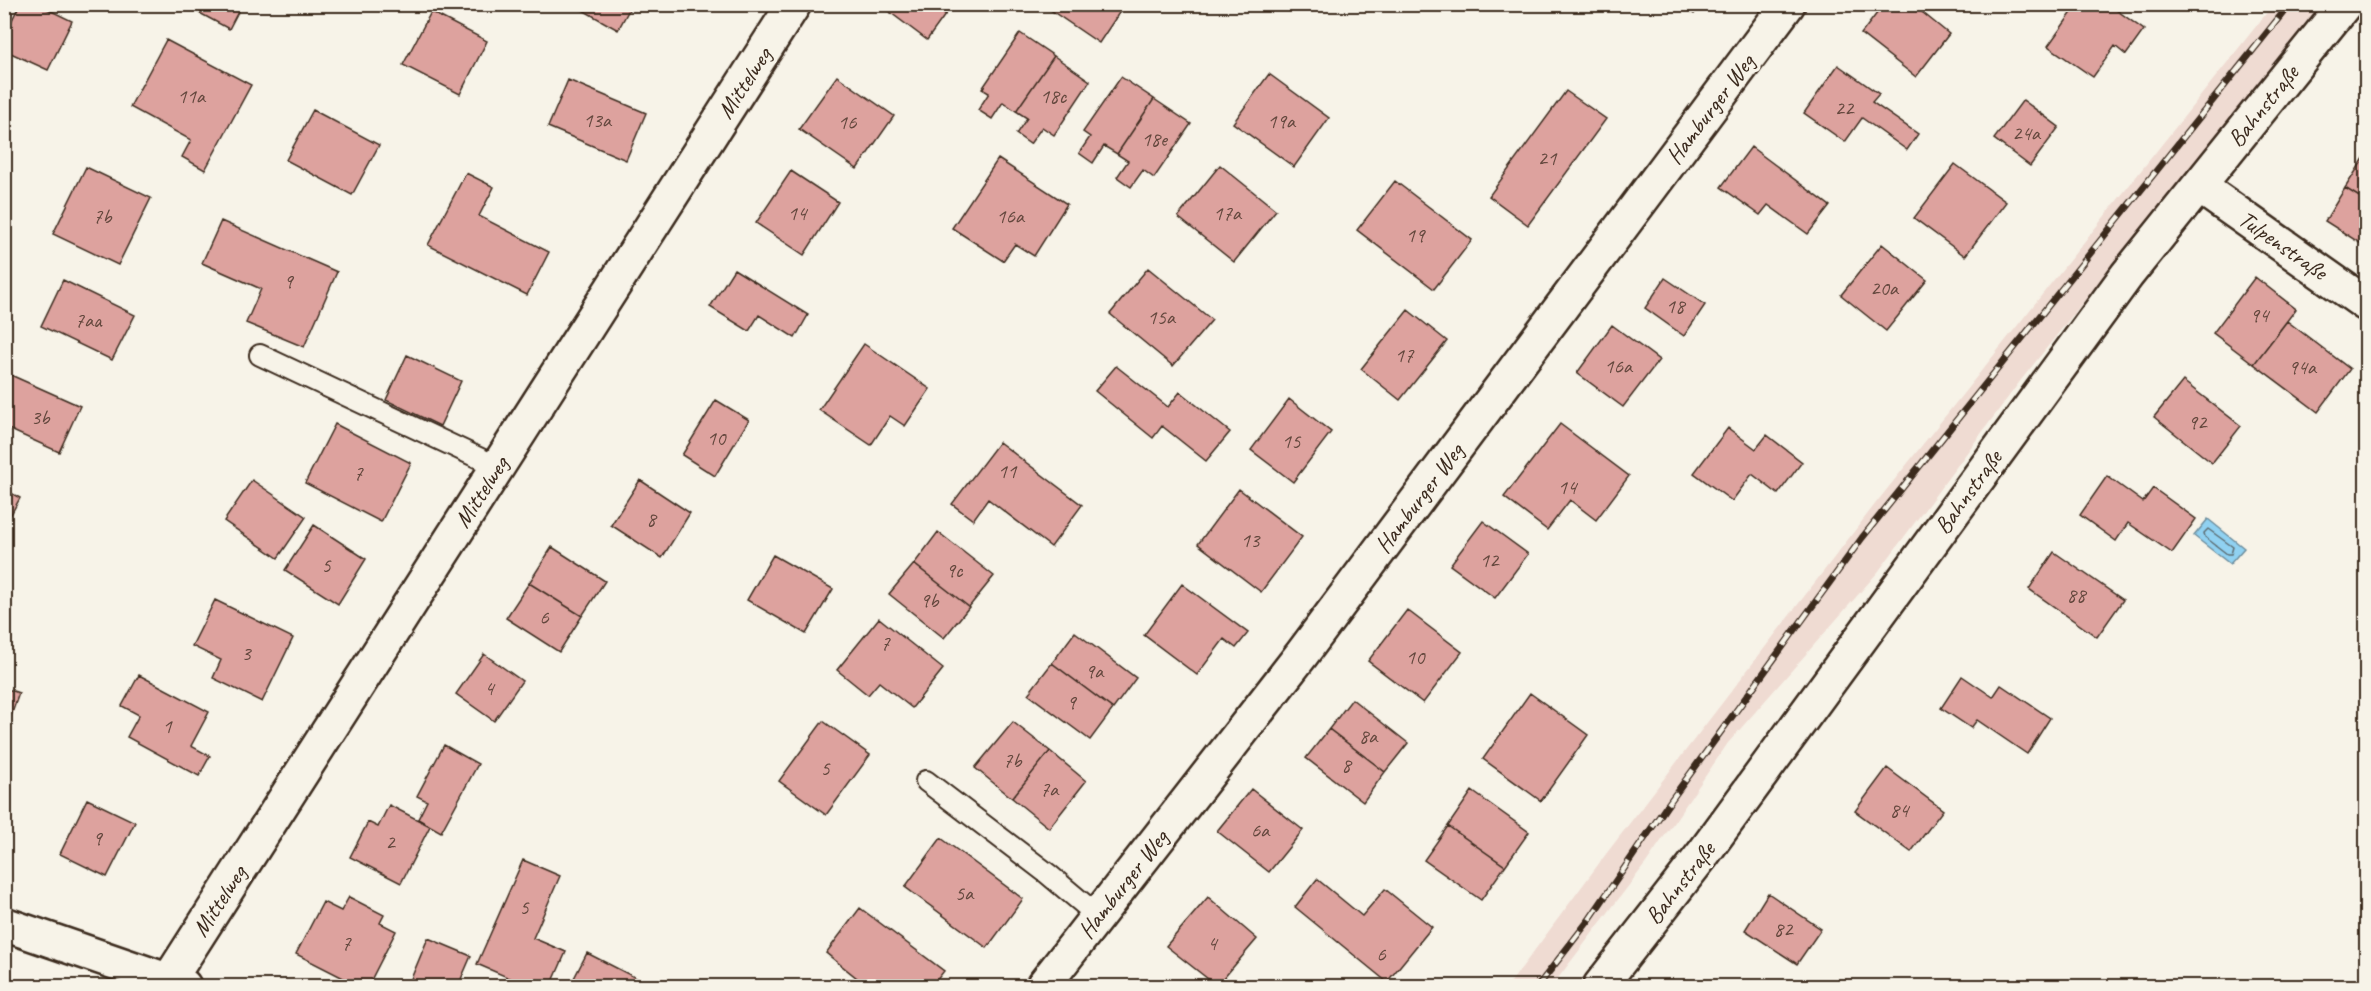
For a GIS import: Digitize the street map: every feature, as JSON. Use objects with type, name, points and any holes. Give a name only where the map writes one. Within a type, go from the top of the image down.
[{"type":"street","name":"Mittelweg","points":[[176,983],[498,466],[794,4]]},
{"type":"street","name":"Hamburger Weg","points":[[1043,987],[1302,654],[1788,4]]},
{"type":"street","name":"Bahnstraße","points":[[1600,987],[1703,854],[2127,275],[2345,4]]},
{"type":"street","name":"Tulpenstraße","points":[[2199,186],[2367,304]]},
{"type":"street","points":[[4,924],[176,983]]},
{"type":"lane","points":[[260,356],[498,466]]},
{"type":"lane","points":[[926,781],[1048,873],[1098,916]]},
{"type":"shaded area","points":[[2273,5],[2320,5],[2021,380],[1878,572],[1728,743],[1646,863],[1552,986],[1508,986],[1606,854],[1876,503]]},
{"type":"water","points":[[2208,519],[2244,548],[2230,564],[2194,536]]},
{"type":"building","points":[[20,4],[37,4],[72,21],[48,70],[4,50],[4,36]]},
{"type":"building","points":[[183,4],[242,4],[229,29]]},
{"type":"building","points":[[572,4],[632,4],[618,30]]},
{"type":"building","points":[[879,4],[953,4],[927,40]]},
{"type":"building","points":[[1052,4],[1125,4],[1099,43],[1049,9]]},
{"type":"building","points":[[1680,4],[1701,4],[1694,14]]},
{"type":"building","points":[[1884,4],[1912,4],[1949,34],[1916,77],[1861,34]]},
{"type":"building","points":[[2078,4],[2108,4],[2144,30],[2126,55],[2115,46],[2093,77],[2048,46]]},
{"type":"building","points":[[431,12],[487,41],[460,94],[403,65]]},
{"type":"building","points":[[1020,33],[1054,56],[1016,111],[1003,102],[992,119],[978,110],[989,93],[982,89]]},
{"type":"building","points":[[166,40],[251,85],[205,170],[182,157],[191,140],[130,107]]},
{"type":"building","points":[[1054,56],[1090,81],[1054,135],[1042,127],[1030,144],[1016,134],[1027,118],[1016,111]]},
{"type":"building","points":[[1838,65],[1879,94],[1872,102],[1918,134],[1907,150],[1862,118],[1845,142],[1804,113]]},
{"type":"building","points":[[1269,74],[1329,118],[1294,167],[1233,123]]},
{"type":"building","points":[[837,76],[894,116],[857,169],[799,129]]},
{"type":"building","points":[[1121,77],[1154,99],[1117,154],[1104,146],[1093,163],[1079,153],[1090,137],[1083,132]]},
{"type":"building","points":[[568,80],[646,113],[626,160],[548,127]]},
{"type":"building","points":[[1566,91],[1606,119],[1528,225],[1489,196]]},
{"type":"building","points":[[1154,99],[1191,124],[1154,178],[1143,170],[1131,187],[1117,177],[1128,161],[1117,154]]},
{"type":"building","points":[[2023,100],[2059,127],[2030,166],[1994,139]]},
{"type":"building","points":[[313,110],[379,145],[352,195],[286,160]]},
{"type":"building","points":[[1751,147],[1830,206],[1808,234],[1768,205],[1760,215],[1721,187]]},
{"type":"building","points":[[2366,155],[2366,201],[2345,188]]},
{"type":"building","points":[[998,159],[1067,204],[1034,256],[1015,244],[1003,261],[952,228]]},
{"type":"building","points":[[1955,164],[2006,202],[1965,256],[1914,218]]},
{"type":"building","points":[[1220,165],[1276,210],[1234,262],[1178,217]]},
{"type":"building","points":[[86,167],[151,198],[118,265],[53,234]]},
{"type":"building","points":[[791,171],[838,202],[804,255],[756,223]]},
{"type":"building","points":[[466,173],[494,187],[479,216],[549,252],[527,295],[428,245]]},
{"type":"building","points":[[1395,181],[1472,240],[1434,289],[1357,230]]},
{"type":"building","points":[[2345,188],[2366,201],[2366,247],[2325,221]]},
{"type":"building","points":[[221,221],[337,272],[304,347],[246,323],[261,289],[202,263]]},
{"type":"building","points":[[1882,244],[1927,280],[1886,331],[1841,295]]},
{"type":"building","points":[[1148,268],[1212,320],[1173,366],[1110,314]]},
{"type":"building","points":[[734,269],[808,315],[795,338],[759,315],[749,331],[710,307]]},
{"type":"building","points":[[2255,277],[2296,309],[2254,364],[2213,333]]},
{"type":"building","points":[[1665,278],[1705,305],[1684,336],[1645,308]]},
{"type":"building","points":[[63,280],[135,315],[112,360],[41,326]]},
{"type":"building","points":[[1408,310],[1447,341],[1400,400],[1361,369]]},
{"type":"building","points":[[2287,321],[2350,369],[2318,412],[2254,364]]},
{"type":"building","points":[[1612,325],[1659,360],[1623,407],[1577,373]]},
{"type":"building","points":[[864,344],[930,389],[905,426],[890,416],[871,445],[819,410]]},
{"type":"building","points":[[407,355],[461,381],[440,426],[386,400]]},
{"type":"building","points":[[1116,366],[1168,407],[1180,392],[1230,432],[1206,461],[1162,426],[1153,438],[1095,391]]},
{"type":"building","points":[[4,372],[80,406],[59,452],[4,427]]},
{"type":"building","points":[[2183,381],[2241,426],[2212,463],[2154,417]]},
{"type":"building","points":[[1289,399],[1331,432],[1293,482],[1251,450]]},
{"type":"building","points":[[716,400],[749,420],[715,476],[682,455]]},
{"type":"building","points":[[335,424],[411,463],[381,522],[305,483]]},
{"type":"building","points":[[1560,424],[1629,476],[1596,520],[1570,500],[1547,530],[1504,497]]},
{"type":"building","points":[[1728,428],[1756,449],[1767,435],[1802,462],[1778,494],[1752,474],[1732,501],[1694,473]]},
{"type":"building","points":[[999,442],[1082,505],[1051,547],[988,499],[973,520],[952,504]]},
{"type":"building","points":[[2107,476],[2143,502],[2153,488],[2196,519],[2172,553],[2128,523],[2116,541],[2080,515]]},
{"type":"building","points":[[252,480],[306,517],[278,558],[224,521]]},
{"type":"building","points":[[640,480],[690,513],[662,558],[611,525]]},
{"type":"building","points":[[4,489],[20,498],[4,527]]},
{"type":"building","points":[[1239,489],[1302,537],[1261,592],[1198,544]]},
{"type":"building","points":[[1483,521],[1528,554],[1495,598],[1450,565]]},
{"type":"building","points":[[314,525],[366,559],[338,604],[285,570]]},
{"type":"building","points":[[938,532],[994,576],[969,607],[914,564]]},
{"type":"building","points":[[552,547],[605,581],[582,616],[529,583]]},
{"type":"building","points":[[2054,552],[2123,600],[2097,637],[2029,589]]},
{"type":"building","points":[[773,555],[833,589],[806,634],[747,600]]},
{"type":"building","points":[[914,564],[969,607],[944,638],[889,594]]},
{"type":"building","points":[[529,583],[582,616],[559,652],[506,618]]},
{"type":"building","points":[[1182,584],[1248,633],[1236,648],[1224,639],[1197,675],[1144,635]]},
{"type":"building","points":[[215,600],[293,638],[262,702],[213,678],[221,660],[192,646]]},
{"type":"building","points":[[1407,610],[1462,652],[1423,703],[1368,661]]},
{"type":"building","points":[[879,618],[943,669],[912,708],[879,682],[868,695],[837,670]]},
{"type":"building","points":[[1075,632],[1136,678],[1113,709],[1052,663]]},
{"type":"building","points":[[484,654],[522,681],[494,721],[456,694]]},
{"type":"building","points":[[1052,663],[1113,709],[1090,740],[1028,694]]},
{"type":"building","points":[[139,675],[209,712],[191,746],[210,756],[199,776],[127,737],[139,715],[122,706]]},
{"type":"building","points":[[1962,676],[1993,697],[2001,685],[2050,718],[2027,754],[1977,720],[1971,728],[1941,708]]},
{"type":"building","points":[[4,688],[19,693],[4,736]]},
{"type":"building","points":[[1530,693],[1588,735],[1541,801],[1483,759]]},
{"type":"building","points":[[1352,699],[1408,743],[1385,772],[1329,729]]},
{"type":"building","points":[[823,721],[870,755],[826,815],[779,781]]},
{"type":"building","points":[[1013,722],[1050,751],[1012,798],[975,768]]},
{"type":"building","points":[[1329,729],[1385,772],[1363,802],[1306,758]]},
{"type":"building","points":[[444,745],[478,764],[441,832],[418,819],[427,801],[417,796]]},
{"type":"building","points":[[1050,751],[1086,781],[1049,828],[1012,798]]},
{"type":"building","points":[[1887,768],[1943,810],[1911,852],[1855,811]]},
{"type":"building","points":[[1251,789],[1303,830],[1269,872],[1217,831]]},
{"type":"building","points":[[1472,791],[1529,832],[1505,866],[1448,826]]},
{"type":"building","points":[[87,799],[135,822],[107,877],[60,854]]},
{"type":"building","points":[[389,805],[430,826],[401,883],[350,857],[368,822],[378,827]]},
{"type":"building","points":[[1448,826],[1505,866],[1481,900],[1424,860]]},
{"type":"building","points":[[941,838],[1023,899],[987,948],[905,887]]},
{"type":"building","points":[[523,860],[560,876],[533,938],[566,952],[551,986],[528,986],[477,964]]},
{"type":"building","points":[[1317,879],[1362,916],[1385,889],[1432,927],[1387,982],[1295,907]]},
{"type":"building","points":[[1768,893],[1821,929],[1797,964],[1745,930]]},
{"type":"building","points":[[349,897],[384,915],[380,923],[396,931],[368,986],[359,986],[296,954],[323,902],[341,911]]},
{"type":"building","points":[[1208,897],[1257,939],[1217,986],[1166,946]]},
{"type":"building","points":[[860,908],[944,971],[932,986],[867,986],[826,953]]},
{"type":"building","points":[[428,938],[471,956],[458,986],[408,986]]},
{"type":"building","points":[[587,953],[642,981],[639,986],[570,986]]},
{"type":"railway","points":[[1538,986],[1589,920],[1666,807],[1862,538],[2290,4]]}]
